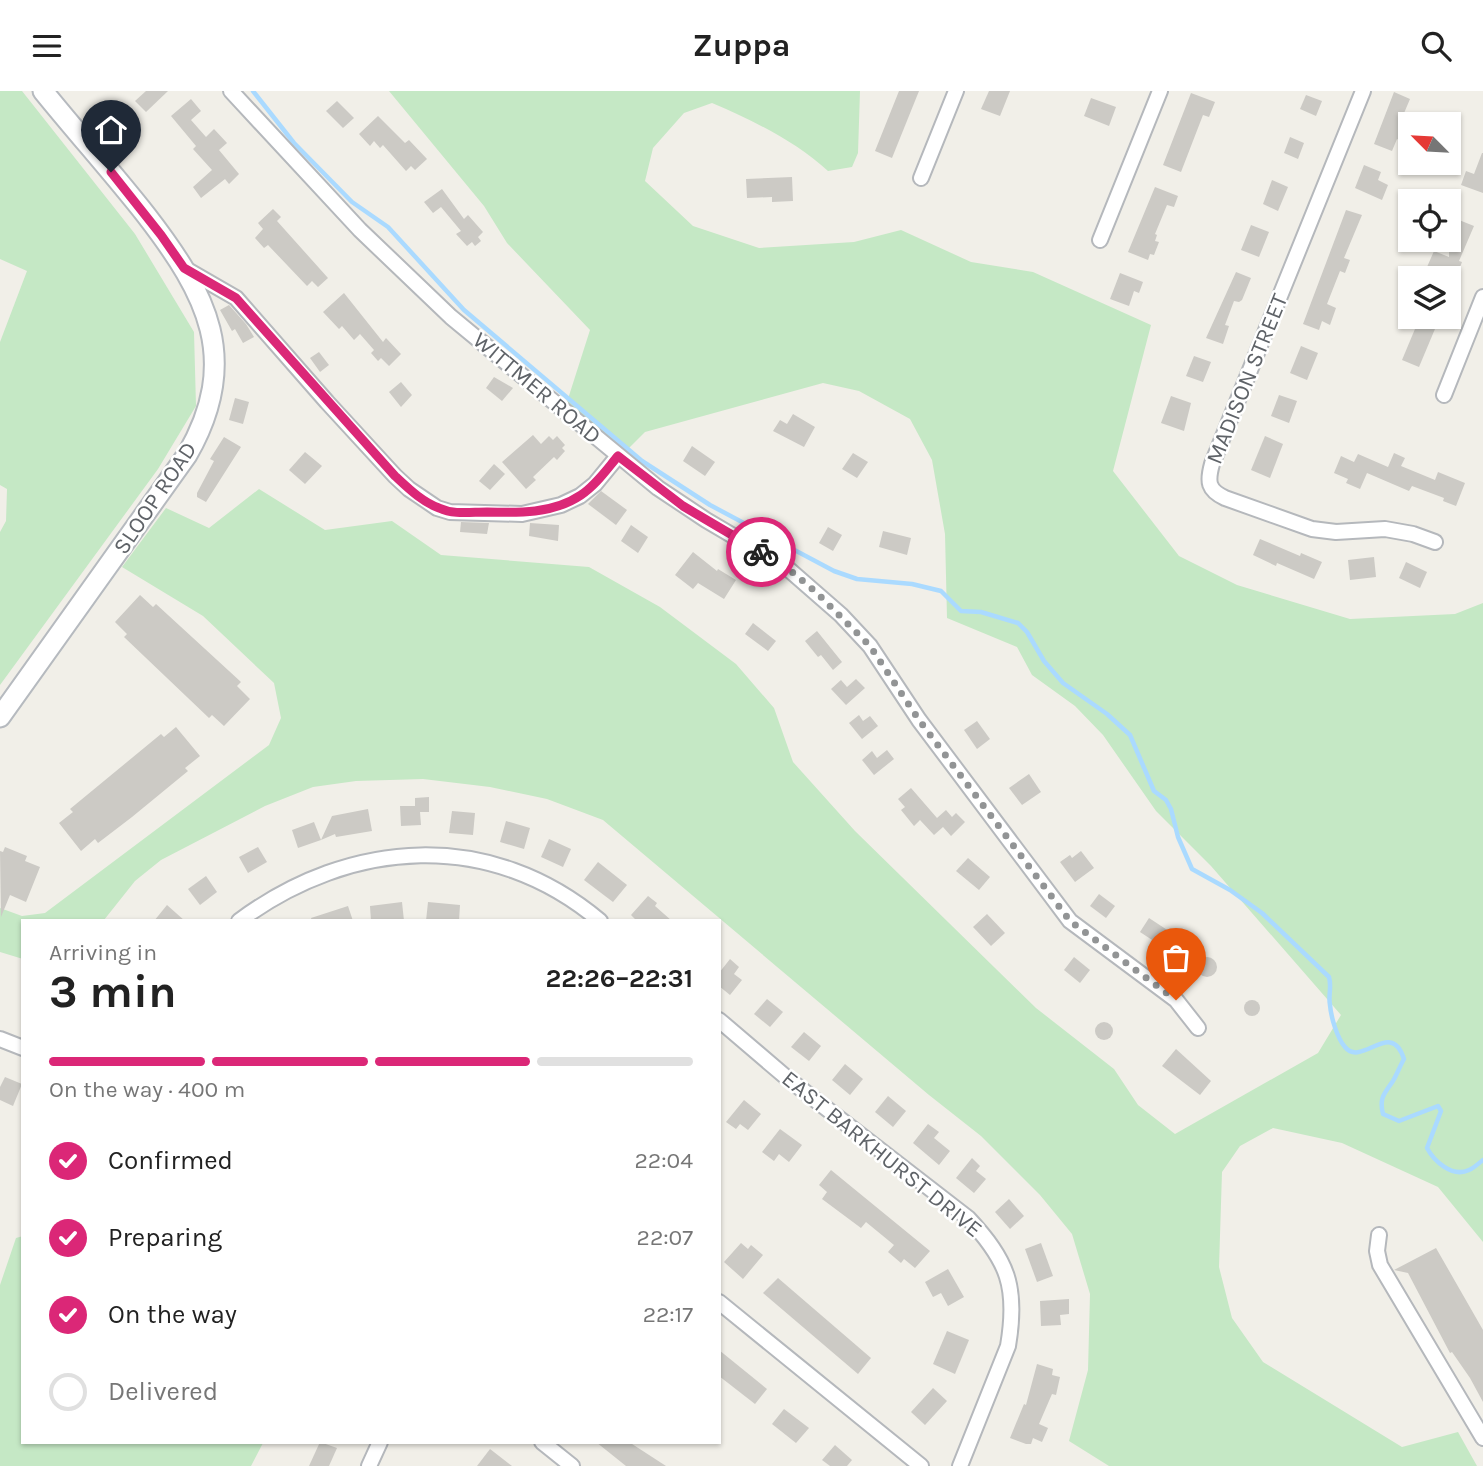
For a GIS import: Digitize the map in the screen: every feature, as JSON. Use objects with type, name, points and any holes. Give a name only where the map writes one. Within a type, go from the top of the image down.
[{"type":"street","name":"SLOOP ROAD","points":[[0,717],[176,472],[202,426],[212,396],[215,362],[214,345],[204,305],[194,283],[132,198],[43,91]]},
{"type":"street","name":"WITTMER ROAD","points":[[231,91],[360,230],[412,281],[618,456],[683,506],[786,567],[841,615],[870,646],[919,720],[1070,921],[1176,1000],[1198,1028]]},
{"type":"street","points":[[921,178],[956,91]]},
{"type":"street","points":[[1100,240],[1160,91]]},
{"type":"street","name":"MADISON STREET","points":[[1363,91],[1212,464],[1208,477],[1209,486],[1225,498],[1312,529],[1336,533],[1385,529],[1413,534],[1434,542]]},
{"type":"street","points":[[184,268],[236,298],[327,402],[409,489],[437,508],[450,512],[522,514],[561,505],[580,496],[595,484],[618,456]]},
{"type":"street","points":[[1444,395],[1483,297]]},
{"type":"street","points":[[242,919],[275,896],[322,874],[390,858],[433,855],[473,858],[510,867],[551,885],[581,904],[598,919]]},
{"type":"street","name":"EAST BARKHURST DRIVE","points":[[721,1022],[788,1078],[953,1206],[987,1239],[1001,1259],[1009,1277],[1011,1294],[1009,1346],[960,1466]]},
{"type":"street","points":[[0,1039],[21,1047]]},
{"type":"street","points":[[1379,1235],[1377,1251],[1380,1265],[1483,1438]]},
{"type":"street","points":[[721,1304],[921,1466]]},
{"type":"street","points":[[369,1466],[379,1444]]},
{"type":"street","points":[[544,1444],[572,1466]]},
{"type":"green space","points":[[0,91],[22,91],[135,234],[194,332],[196,406],[158,469],[0,685],[0,532],[6,521],[7,489],[0,485],[0,342],[27,271],[0,259]]},
{"type":"green space","points":[[389,91],[860,91],[858,153],[852,167],[828,171],[773,132],[712,103],[684,113],[653,148],[645,181],[693,226],[759,248],[854,242],[901,230],[971,262],[1033,272],[1151,325],[1113,471],[1179,556],[1237,585],[1350,619],[1455,614],[1483,603],[1483,1242],[1438,1187],[1342,1143],[1273,1128],[1240,1146],[1222,1172],[1219,1267],[1232,1318],[1263,1362],[1402,1447],[1458,1432],[1477,1466],[1109,1466],[1069,1441],[1088,1370],[1090,1294],[1072,1234],[1040,1195],[981,1136],[603,820],[547,799],[490,787],[423,779],[356,781],[313,787],[265,806],[161,860],[135,881],[105,919],[21,919],[21,958],[0,952],[0,908],[22,916],[45,913],[269,745],[281,718],[274,683],[203,616],[122,567],[166,508],[209,528],[259,489],[325,530],[392,521],[441,555],[589,567],[660,607],[736,664],[774,708],[793,762],[855,831],[1036,1008],[1114,1069],[1138,1105],[1175,1134],[1318,1053],[1341,1015],[1211,866],[1156,811],[1103,735],[1075,706],[1032,675],[1017,647],[947,618],[945,534],[932,460],[910,419],[859,391],[823,383],[645,432],[626,451],[567,402],[590,330],[507,243],[484,206]]},
{"type":"green space","points":[[21,1237],[21,1444],[262,1444],[251,1466],[0,1466],[0,1285],[16,1238]]},
{"type":"building","points":[[146,91],[168,91],[146,112],[135,101]]},
{"type":"building","points":[[899,91],[919,91],[892,158],[875,151]]},
{"type":"building","points":[[989,91],[1010,91],[1000,116],[981,109]]},
{"type":"building","points":[[1394,92],[1410,99],[1404,112],[1398,112],[1398,140],[1392,151],[1374,144]]},
{"type":"building","points":[[1191,93],[1215,102],[1209,117],[1203,115],[1181,172],[1163,165]]},
{"type":"building","points":[[1306,95],[1322,101],[1316,116],[1300,109]]},
{"type":"building","points":[[1091,98],[1116,107],[1109,126],[1084,116]]},
{"type":"building","points":[[191,99],[201,111],[191,120],[206,137],[214,129],[227,143],[219,150],[239,174],[229,184],[225,179],[201,198],[193,187],[212,170],[193,149],[196,146],[171,116]]},
{"type":"building","points":[[337,101],[354,118],[343,128],[326,111]]},
{"type":"building","points":[[378,116],[405,143],[409,140],[427,159],[415,170],[411,166],[406,171],[383,145],[380,148],[374,141],[370,146],[359,134]]},
{"type":"building","points":[[1290,137],[1304,143],[1298,159],[1284,153]]},
{"type":"building","points":[[1482,153],[1483,193],[1461,185],[1466,171],[1474,174]]},
{"type":"building","points":[[1364,165],[1381,172],[1378,180],[1388,185],[1382,200],[1355,188]]},
{"type":"building","points":[[792,177],[793,201],[772,202],[772,197],[747,198],[746,179]]},
{"type":"building","points":[[1272,180],[1288,187],[1278,211],[1263,204]]},
{"type":"building","points":[[1155,187],[1178,196],[1174,207],[1167,205],[1155,234],[1155,241],[1159,242],[1154,255],[1150,254],[1148,260],[1128,252]]},
{"type":"building","points":[[442,189],[464,219],[468,215],[483,232],[478,237],[481,241],[475,246],[472,242],[467,246],[456,234],[461,231],[441,207],[433,213],[424,202]]},
{"type":"building","points":[[273,209],[281,217],[277,221],[328,278],[318,287],[312,281],[307,286],[268,245],[264,248],[255,238],[263,229],[258,223]]},
{"type":"building","points":[[1346,210],[1362,215],[1344,258],[1350,260],[1345,273],[1340,271],[1327,304],[1336,308],[1330,325],[1322,321],[1319,330],[1303,324]]},
{"type":"building","points":[[1461,221],[1474,226],[1459,261],[1462,262],[1460,266],[1427,266],[1434,252],[1449,257],[1449,252],[1461,252]]},
{"type":"building","points":[[1251,225],[1269,232],[1259,257],[1241,250]]},
{"type":"building","points":[[1236,272],[1251,278],[1242,300],[1234,301],[1225,325],[1229,326],[1223,344],[1206,338]]},
{"type":"building","points":[[1120,273],[1143,282],[1139,293],[1134,291],[1129,306],[1110,299]]},
{"type":"building","points":[[344,293],[383,342],[386,338],[401,354],[389,366],[381,358],[378,361],[371,353],[374,350],[360,334],[354,340],[342,326],[339,329],[323,312]]},
{"type":"building","points":[[229,305],[254,337],[243,343],[235,329],[232,331],[220,310]]},
{"type":"building","points":[[1415,329],[1435,329],[1419,367],[1402,360]]},
{"type":"building","points":[[1301,346],[1318,353],[1307,380],[1290,373]]},
{"type":"building","points":[[319,352],[329,365],[320,372],[310,358]]},
{"type":"building","points":[[1194,356],[1211,362],[1203,382],[1186,376]]},
{"type":"building","points":[[494,377],[513,388],[502,401],[486,388]]},
{"type":"building","points":[[401,382],[412,395],[401,407],[389,392]]},
{"type":"building","points":[[1279,395],[1297,401],[1289,423],[1271,416]]},
{"type":"building","points":[[1171,396],[1191,403],[1184,431],[1161,423]]},
{"type":"building","points":[[235,398],[249,402],[243,424],[229,420]]},
{"type":"building","points":[[793,414],[815,427],[804,447],[773,431],[780,420],[787,424]]},
{"type":"building","points":[[533,435],[541,444],[549,436],[553,440],[557,436],[565,445],[562,448],[565,451],[557,460],[554,457],[533,477],[536,480],[526,489],[502,462]]},
{"type":"building","points":[[1265,436],[1283,444],[1270,478],[1251,470]]},
{"type":"building","points":[[224,437],[241,447],[206,502],[197,497],[197,493],[214,461],[210,459]]},
{"type":"building","points":[[692,446],[715,462],[705,476],[683,461]]},
{"type":"building","points":[[305,452],[322,466],[305,484],[289,470]]},
{"type":"building","points":[[853,453],[868,462],[857,478],[842,469]]},
{"type":"building","points":[[1394,453],[1405,458],[1401,466],[1435,480],[1438,472],[1465,483],[1456,506],[1443,501],[1444,498],[1412,486],[1409,491],[1367,473],[1360,489],[1346,483],[1348,479],[1334,473],[1341,456],[1354,462],[1358,454],[1388,467]]},
{"type":"building","points":[[494,464],[505,474],[490,490],[479,481]]},
{"type":"building","points":[[601,491],[627,510],[616,525],[588,504]]},
{"type":"building","points":[[461,522],[489,523],[487,534],[460,532]]},
{"type":"building","points":[[530,523],[559,525],[558,541],[529,536]]},
{"type":"building","points":[[631,525],[648,537],[638,553],[621,541]]},
{"type":"building","points":[[828,527],[842,535],[833,551],[819,543]]},
{"type":"building","points":[[883,531],[911,538],[907,555],[879,547]]},
{"type":"building","points":[[1260,539],[1322,562],[1314,579],[1253,555]]},
{"type":"building","points":[[693,552],[717,571],[718,569],[736,580],[724,599],[698,583],[693,589],[675,575]]},
{"type":"building","points":[[1374,557],[1376,577],[1350,580],[1348,560]]},
{"type":"building","points":[[1406,562],[1427,572],[1420,588],[1399,578]]},
{"type":"building","points":[[140,595],[153,607],[156,604],[241,682],[237,686],[250,699],[224,726],[212,715],[209,718],[124,637],[127,634],[115,622]]},
{"type":"building","points":[[753,623],[776,641],[768,651],[745,634]]},
{"type":"building","points":[[817,631],[842,662],[833,670],[805,641]]},
{"type":"building","points":[[856,679],[865,688],[846,705],[831,689],[841,680],[847,687]]},
{"type":"building","points":[[859,715],[863,721],[870,716],[878,726],[862,739],[849,723]]},
{"type":"building","points":[[977,721],[990,739],[977,749],[964,730]]},
{"type":"building","points":[[176,727],[200,756],[185,768],[188,771],[132,817],[98,843],[95,839],[81,851],[59,823],[73,812],[70,809],[161,734],[164,737]]},
{"type":"building","points":[[887,750],[894,759],[874,775],[862,760],[872,751],[877,758]]},
{"type":"building","points":[[1029,774],[1041,792],[1022,805],[1009,788]]},
{"type":"building","points":[[911,788],[937,818],[946,810],[952,817],[956,813],[965,822],[951,836],[943,827],[934,835],[920,820],[914,826],[901,810],[905,807],[898,799]]},
{"type":"building","points":[[429,797],[429,812],[420,812],[421,825],[401,826],[400,806],[415,806],[415,798]]},
{"type":"building","points":[[368,809],[372,831],[336,837],[335,834],[321,840],[332,816]]},
{"type":"building","points":[[452,811],[475,813],[473,835],[449,833]]},
{"type":"building","points":[[506,821],[530,828],[524,849],[500,842]]},
{"type":"building","points":[[314,822],[321,840],[298,848],[292,830]]},
{"type":"building","points":[[549,839],[571,849],[563,867],[541,857]]},
{"type":"building","points":[[5,847],[27,856],[25,861],[40,867],[26,902],[10,895],[1,917],[0,851],[3,852]]},
{"type":"building","points":[[258,847],[267,862],[248,873],[239,857]]},
{"type":"building","points":[[1081,851],[1094,868],[1075,882],[1060,862]]},
{"type":"building","points":[[968,858],[990,877],[979,890],[956,871]]},
{"type":"building","points":[[598,862],[627,885],[613,902],[584,880]]},
{"type":"building","points":[[206,876],[217,892],[200,905],[188,889]]},
{"type":"building","points":[[1099,894],[1115,906],[1106,918],[1090,906]]},
{"type":"building","points":[[648,896],[670,919],[635,919],[631,915]]},
{"type":"building","points":[[402,902],[404,919],[371,919],[370,906]]},
{"type":"building","points":[[428,902],[460,905],[459,919],[426,919]]},
{"type":"building","points":[[167,905],[183,919],[156,919]]},
{"type":"building","points":[[348,906],[352,919],[311,919]]},
{"type":"building","points":[[987,914],[1005,933],[991,946],[973,927]]},
{"type":"building","points":[[1149,918],[1184,941],[1175,955],[1140,932]]},
{"type":"building","points":[[1074,957],[1090,970],[1080,983],[1064,970]]},
{"type":"building","points":[[1207,957],[1214,960],[1217,967],[1214,974],[1207,977],[1200,974],[1197,967],[1200,960]]},
{"type":"building","points":[[730,959],[739,967],[734,974],[742,980],[730,995],[721,988],[721,970]]},
{"type":"building","points":[[767,999],[783,1012],[770,1027],[754,1014]]},
{"type":"building","points":[[1252,1000],[1258,1002],[1258,1014],[1252,1016],[1246,1014],[1244,1008],[1246,1002]]},
{"type":"building","points":[[1104,1022],[1110,1025],[1113,1031],[1110,1037],[1104,1040],[1098,1037],[1095,1031],[1098,1025]]},
{"type":"building","points":[[804,1032],[821,1046],[809,1061],[791,1047]]},
{"type":"building","points":[[1176,1049],[1211,1081],[1200,1095],[1162,1066]]},
{"type":"building","points":[[845,1064],[863,1079],[850,1095],[832,1080]]},
{"type":"building","points":[[5,1077],[21,1084],[13,1106],[0,1100],[0,1087]]},
{"type":"building","points":[[888,1096],[906,1111],[893,1127],[875,1112]]},
{"type":"building","points":[[744,1100],[761,1114],[748,1130],[740,1124],[736,1129],[726,1122]]},
{"type":"building","points":[[928,1124],[939,1132],[934,1138],[950,1151],[939,1165],[913,1143]]},
{"type":"building","points":[[780,1129],[802,1145],[789,1162],[779,1154],[774,1161],[762,1152]]},
{"type":"building","points":[[972,1158],[980,1166],[976,1171],[986,1179],[974,1193],[956,1178]]},
{"type":"building","points":[[831,1170],[930,1251],[915,1268],[904,1259],[901,1263],[888,1252],[894,1245],[866,1222],[861,1228],[822,1199],[827,1192],[819,1185]]},
{"type":"building","points":[[1009,1199],[1024,1216],[1010,1229],[995,1212]]},
{"type":"building","points":[[741,1243],[748,1249],[751,1245],[763,1255],[743,1279],[724,1262]]},
{"type":"building","points":[[1041,1243],[1053,1276],[1037,1282],[1025,1249]]},
{"type":"building","points":[[1436,1248],[1483,1330],[1483,1402],[1470,1378],[1452,1352],[1450,1353],[1408,1273],[1394,1270]]},
{"type":"building","points":[[948,1269],[964,1297],[948,1306],[941,1293],[933,1297],[925,1282]]},
{"type":"building","points":[[778,1278],[871,1358],[858,1374],[763,1293]]},
{"type":"building","points":[[1069,1299],[1069,1314],[1060,1315],[1061,1325],[1041,1326],[1040,1301]]},
{"type":"building","points":[[947,1331],[969,1340],[955,1374],[933,1364]]},
{"type":"building","points":[[721,1352],[767,1389],[755,1404],[721,1378]]},
{"type":"building","points":[[1037,1364],[1053,1369],[1052,1375],[1060,1377],[1056,1395],[1052,1394],[1039,1424],[1048,1428],[1042,1442],[1033,1438],[1031,1444],[1026,1444],[1010,1438],[1024,1404],[1026,1405]]},
{"type":"building","points":[[933,1388],[947,1401],[925,1425],[911,1412]]},
{"type":"building","points":[[784,1409],[809,1428],[796,1443],[772,1424]]},
{"type":"building","points":[[319,1444],[337,1448],[329,1466],[309,1466]]},
{"type":"building","points":[[598,1444],[632,1444],[666,1466],[626,1466]]},
{"type":"building","points":[[835,1445],[852,1460],[847,1466],[830,1466],[822,1460]]},
{"type":"building","points":[[490,1449],[512,1466],[477,1466]]},
{"type":"waterway","points":[[253,91],[294,143],[352,202],[388,227],[464,310],[642,461],[710,505],[834,571],[857,579],[912,584],[941,591],[961,611],[981,612],[1018,623],[1063,683],[1107,714],[1130,735],[1154,791],[1166,800],[1171,809],[1178,837],[1192,869],[1230,890],[1262,913],[1329,977],[1332,1015],[1337,1033],[1345,1047],[1352,1052],[1360,1052],[1384,1043],[1392,1043],[1398,1048],[1404,1059],[1383,1096],[1383,1114],[1399,1121],[1438,1106],[1441,1111],[1427,1148],[1434,1158],[1444,1167],[1456,1172],[1469,1170],[1483,1160]]},
{"type":"way so far","points":[[761,552],[786,567],[816,592],[870,646],[919,720],[1070,921],[1176,1000]]},
{"type":"route","points":[[111,172],[184,268],[236,298],[395,476],[437,508],[450,512],[522,514],[561,505],[580,496],[595,484],[618,456],[683,506],[761,552]]}]
